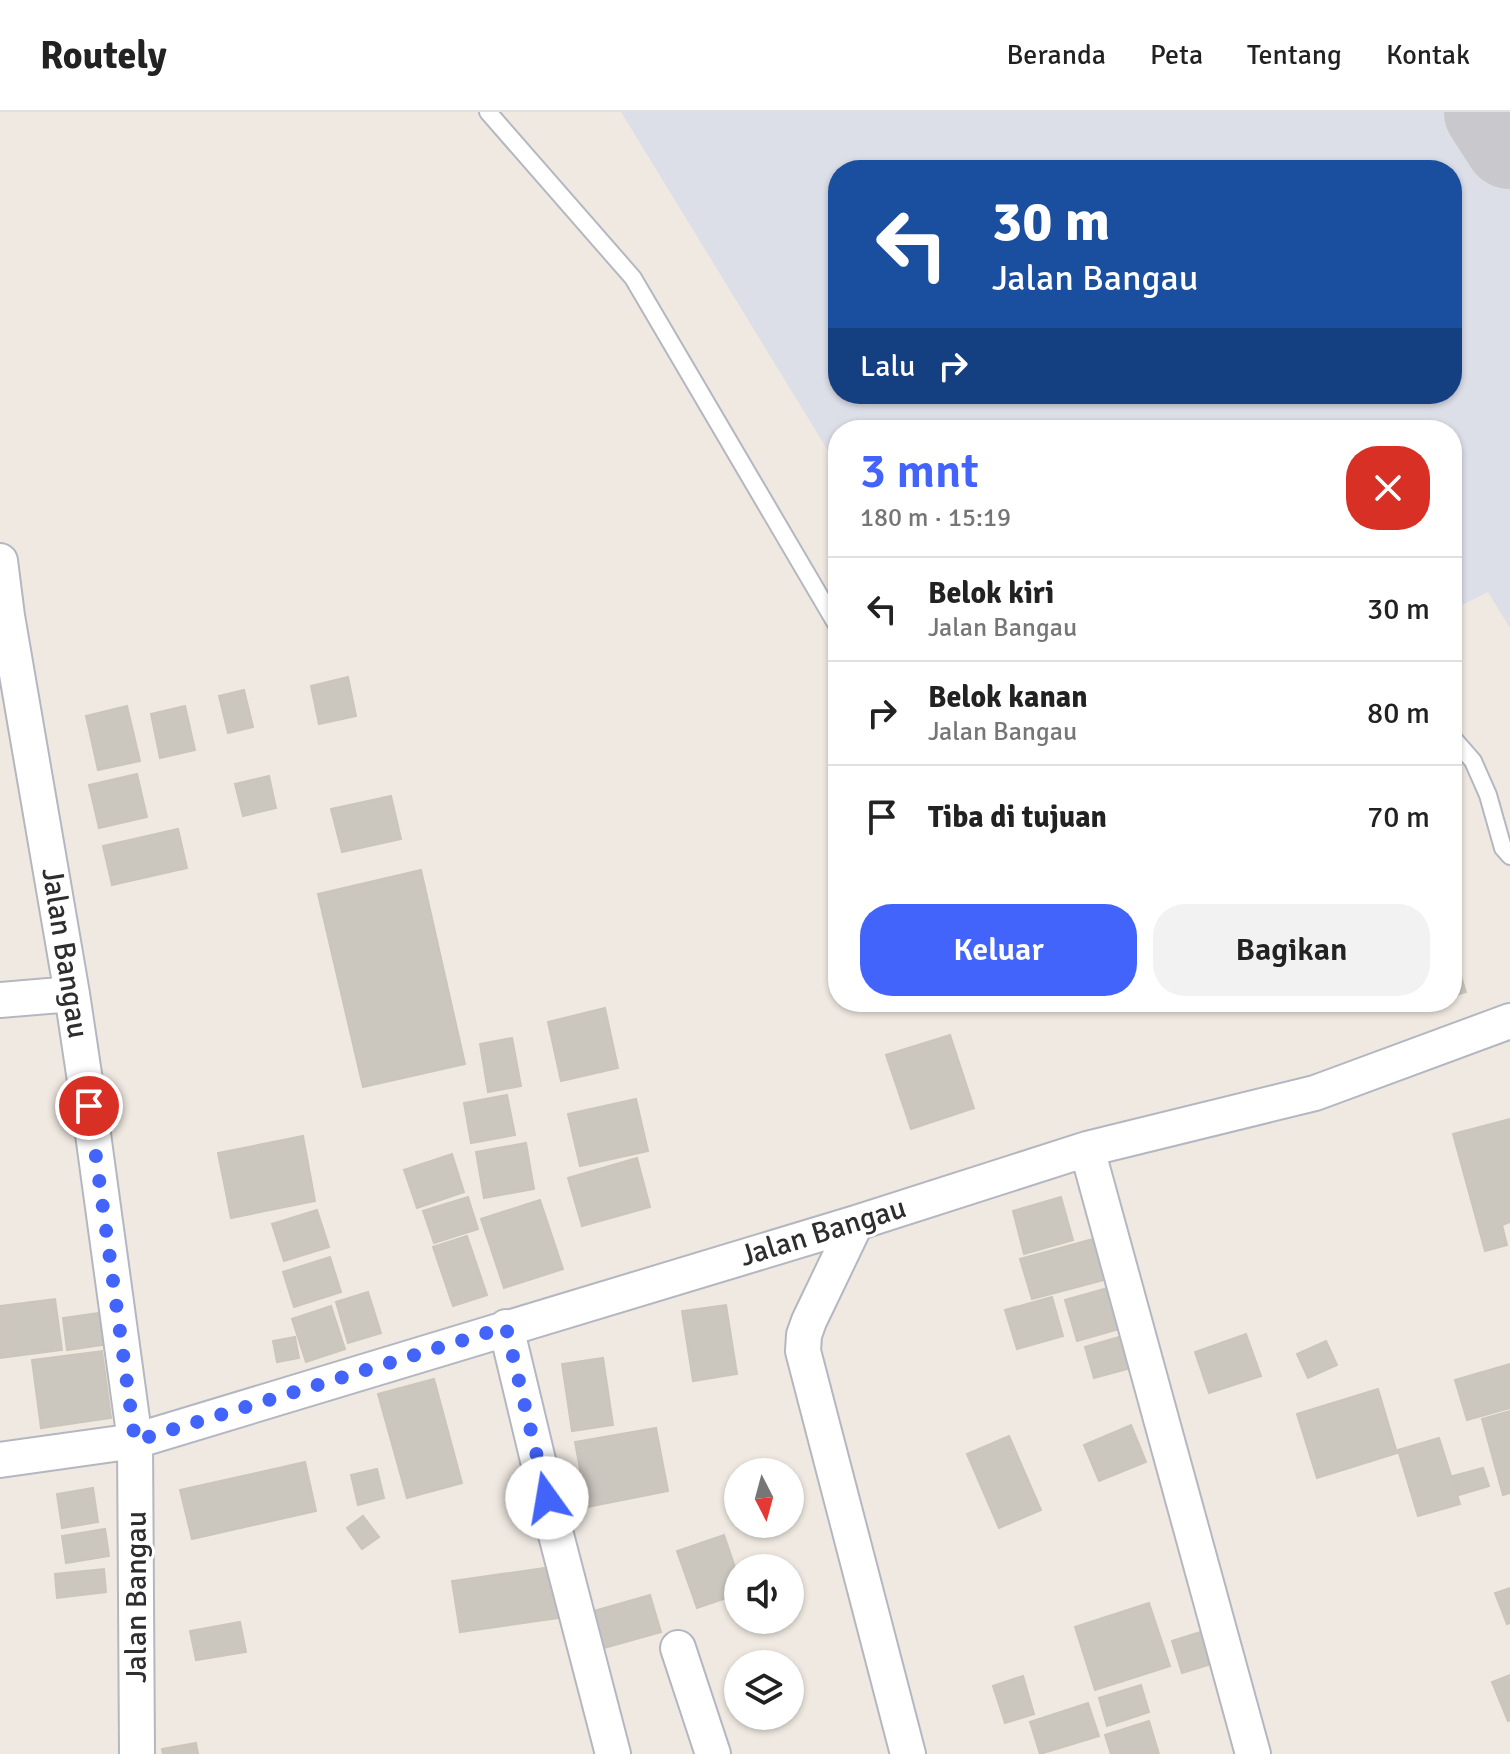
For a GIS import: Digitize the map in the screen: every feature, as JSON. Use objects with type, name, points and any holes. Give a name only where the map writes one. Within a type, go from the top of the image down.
[{"type":"street","name":"Jalan Bangau","points":[[0,561],[72,994],[135,1441],[137,1754]]},
{"type":"street","points":[[0,1000],[72,994]]},
{"type":"street","name":"Jalan Bangau","points":[[135,1441],[856,1223],[1087,1149],[1315,1093],[1510,1021]]},
{"type":"street","points":[[1087,1149],[1253,1754]]},
{"type":"street","points":[[856,1223],[809,1321],[803,1351],[908,1754]]},
{"type":"street","points":[[506,1327],[613,1754]]},
{"type":"street","points":[[0,1460],[135,1441]]},
{"type":"street","points":[[678,1648],[713,1754]]},
{"type":"lane","points":[[488,112],[633,278],[828,610]]},
{"type":"lane","points":[[1462,748],[1473,761],[1488,795],[1503,848],[1510,856]]},
{"type":"shaded area","points":[[621,112],[1510,112],[1510,628],[1488,592],[1462,605],[1462,420],[828,420],[828,451]]},
{"type":"building","points":[[348,677],[356,716],[319,724],[311,686]]},
{"type":"building","points":[[244,690],[253,727],[228,733],[219,696]]},
{"type":"building","points":[[127,706],[140,761],[98,770],[86,716]]},
{"type":"building","points":[[185,706],[195,750],[160,758],[151,714]]},
{"type":"building","points":[[137,774],[147,817],[99,828],[89,785]]},
{"type":"building","points":[[269,776],[276,808],[243,816],[235,784]]},
{"type":"building","points":[[391,796],[401,839],[342,852],[331,809]]},
{"type":"building","points":[[178,829],[187,868],[112,885],[103,846]]},
{"type":"building","points":[[421,870],[465,1064],[363,1087],[318,894]]},
{"type":"building","points":[[605,1008],[618,1068],[561,1081],[548,1022]]},
{"type":"building","points":[[950,1035],[974,1108],[911,1129],[886,1055]]},
{"type":"building","points":[[512,1038],[521,1086],[488,1092],[480,1044]]},
{"type":"building","points":[[507,1095],[515,1135],[471,1143],[464,1103]]},
{"type":"building","points":[[636,1099],[648,1151],[580,1166],[568,1114]]},
{"type":"building","points":[[1510,1119],[1510,1222],[1502,1225],[1507,1245],[1485,1251],[1453,1134]]},
{"type":"building","points":[[303,1136],[315,1201],[231,1218],[218,1153]]},
{"type":"building","points":[[526,1143],[534,1189],[484,1198],[476,1152]]},
{"type":"building","points":[[452,1154],[464,1192],[417,1208],[404,1170]]},
{"type":"building","points":[[637,1158],[650,1207],[582,1226],[568,1178]]},
{"type":"building","points":[[468,1197],[478,1229],[434,1243],[423,1211]]},
{"type":"building","points":[[1061,1197],[1073,1240],[1024,1254],[1013,1211]]},
{"type":"building","points":[[540,1200],[563,1269],[504,1288],[481,1219]]},
{"type":"building","points":[[317,1210],[329,1247],[284,1261],[272,1224]]},
{"type":"building","points":[[467,1236],[487,1295],[453,1306],[433,1247]]},
{"type":"building","points":[[1104,1236],[1115,1277],[1032,1299],[1020,1259]]},
{"type":"building","points":[[330,1257],[341,1292],[294,1307],[283,1272]]},
{"type":"building","points":[[1122,1284],[1133,1325],[1077,1341],[1065,1300]]},
{"type":"building","points":[[368,1292],[381,1333],[348,1343],[336,1302]]},
{"type":"building","points":[[1052,1297],[1063,1336],[1017,1349],[1005,1310]]},
{"type":"building","points":[[55,1299],[62,1350],[0,1358],[0,1306]]},
{"type":"building","points":[[726,1305],[737,1374],[693,1381],[682,1311]]},
{"type":"building","points":[[331,1306],[345,1349],[306,1362],[292,1319]]},
{"type":"building","points":[[99,1313],[103,1345],[67,1350],[63,1318]]},
{"type":"building","points":[[1129,1334],[1138,1366],[1094,1378],[1085,1347]]},
{"type":"building","points":[[1246,1334],[1261,1376],[1209,1393],[1195,1352]]},
{"type":"building","points":[[295,1337],[299,1358],[277,1362],[273,1341]]},
{"type":"building","points":[[1326,1341],[1337,1365],[1308,1378],[1297,1354]]},
{"type":"building","points":[[102,1351],[111,1418],[41,1428],[32,1360]]},
{"type":"building","points":[[603,1358],[613,1425],[572,1431],[562,1364]]},
{"type":"building","points":[[1510,1364],[1510,1408],[1467,1420],[1455,1380]]},
{"type":"building","points":[[434,1379],[462,1483],[407,1498],[378,1394]]},
{"type":"building","points":[[1378,1389],[1397,1453],[1317,1478],[1297,1414]]},
{"type":"building","points":[[1510,1411],[1510,1493],[1503,1495],[1482,1419]]},
{"type":"building","points":[[1131,1425],[1146,1462],[1099,1481],[1084,1445]]},
{"type":"building","points":[[656,1428],[668,1491],[587,1507],[575,1442]]},
{"type":"building","points":[[1009,1436],[1041,1510],[999,1528],[967,1454]]},
{"type":"building","points":[[1439,1438],[1460,1504],[1418,1516],[1398,1450]]},
{"type":"building","points":[[305,1462],[316,1511],[192,1539],[180,1490]]},
{"type":"building","points":[[1483,1468],[1489,1486],[1459,1495],[1453,1476]]},
{"type":"building","points":[[377,1469],[384,1498],[358,1505],[351,1475]]},
{"type":"building","points":[[93,1488],[98,1522],[62,1528],[57,1494]]},
{"type":"building","points":[[363,1516],[379,1537],[362,1549],[347,1528]]},
{"type":"building","points":[[105,1529],[109,1556],[66,1563],[62,1536]]},
{"type":"building","points":[[724,1535],[730,1554],[724,1554],[724,1599],[697,1608],[677,1551]]},
{"type":"building","points":[[552,1567],[559,1618],[460,1632],[452,1581]]},
{"type":"building","points":[[104,1569],[106,1592],[57,1598],[55,1574]]},
{"type":"building","points":[[1510,1588],[1510,1623],[1507,1624],[1495,1593]]},
{"type":"building","points":[[650,1595],[661,1632],[604,1648],[594,1611]]},
{"type":"building","points":[[1149,1603],[1170,1666],[1095,1690],[1075,1627]]},
{"type":"building","points":[[240,1622],[246,1652],[196,1660],[190,1631]]},
{"type":"building","points":[[1210,1629],[1221,1661],[1182,1673],[1172,1641]]},
{"type":"building","points":[[1510,1675],[1510,1720],[1508,1721],[1492,1682]]},
{"type":"building","points":[[1023,1676],[1034,1714],[1005,1723],[993,1686]]},
{"type":"building","points":[[1141,1685],[1149,1712],[1107,1726],[1099,1698]]},
{"type":"building","points":[[1088,1703],[1099,1736],[1040,1754],[1030,1722]]},
{"type":"building","points":[[1149,1721],[1159,1754],[1111,1754],[1105,1735]]},
{"type":"building","points":[[196,1743],[198,1754],[163,1754],[162,1749]]},
{"type":"taxiway","points":[[1490,112],[1510,143]]},
{"type":"route","points":[[89,1106],[135,1441],[506,1327],[547,1498]]}]
